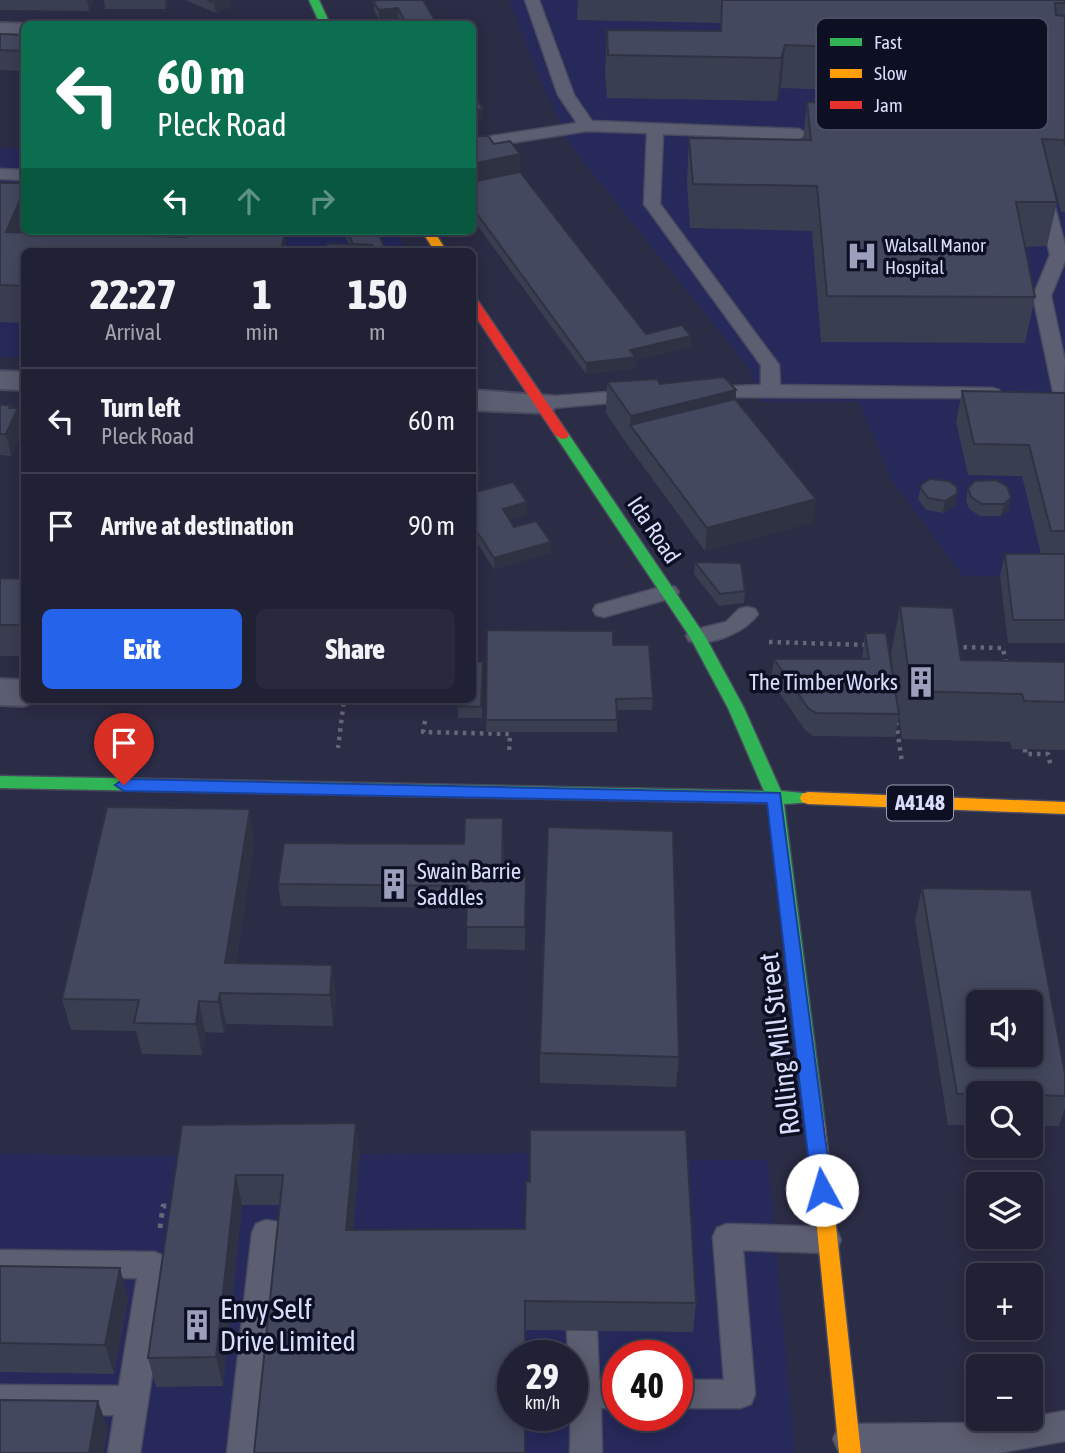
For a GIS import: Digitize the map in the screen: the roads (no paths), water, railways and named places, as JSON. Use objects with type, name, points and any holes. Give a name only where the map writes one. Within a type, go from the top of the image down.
[{"type":"main road","points":[[314,0],[324,21]]},
{"type":"main road","name":"Ida Road","points":[[476,307],[702,644],[736,708],[775,797]]},
{"type":"main road","name":"A4148","points":[[0,782],[775,797],[1065,808]]},
{"type":"main road","name":"Rolling Mill Street","points":[[775,797],[812,1091],[849,1446]]},
{"type":"street","points":[[0,30],[21,30]]},
{"type":"street","points":[[0,380],[21,381]]},
{"type":"street","points":[[476,400],[542,403]]},
{"type":"street","points":[[0,692],[21,693]]},
{"type":"lane","points":[[532,0],[566,95],[587,126]]},
{"type":"lane","points":[[476,143],[587,126],[799,134]]},
{"type":"lane","points":[[654,130],[652,204],[770,365],[771,390]]},
{"type":"lane","points":[[0,174],[21,175]]},
{"type":"lane","points":[[1042,189],[1059,256],[1042,296],[1059,396]]},
{"type":"lane","points":[[694,394],[771,390],[1007,395]]},
{"type":"lane","points":[[542,403],[655,395]]},
{"type":"lane","points":[[604,610],[668,592]]},
{"type":"lane","points":[[702,644],[733,627],[747,614]]},
{"type":"lane","points":[[243,1453],[266,1233],[284,1234]]},
{"type":"lane","points":[[693,1394],[740,1394],[727,1237],[827,1240]]},
{"type":"lane","points":[[0,1263],[164,1264],[132,1401],[124,1453]]},
{"type":"lane","points":[[582,1331],[582,1340]]},
{"type":"lane","points":[[0,1400],[132,1401]]},
{"type":"lane","points":[[849,1446],[998,1438],[1065,1426]]},
{"type":"lane","points":[[586,1431],[586,1453]]},
{"type":"lane","points":[[998,1438],[1027,1453]]},
{"type":"place","name":"Walsall Manor Hospital","points":[[862,256]]},
{"type":"place","name":"The Timber Works","points":[[921,682]]},
{"type":"place","name":"Swain Barrie Saddles","points":[[394,884]]},
{"type":"place","name":"Envy Self Drive Limited","points":[[197,1325]]}]
